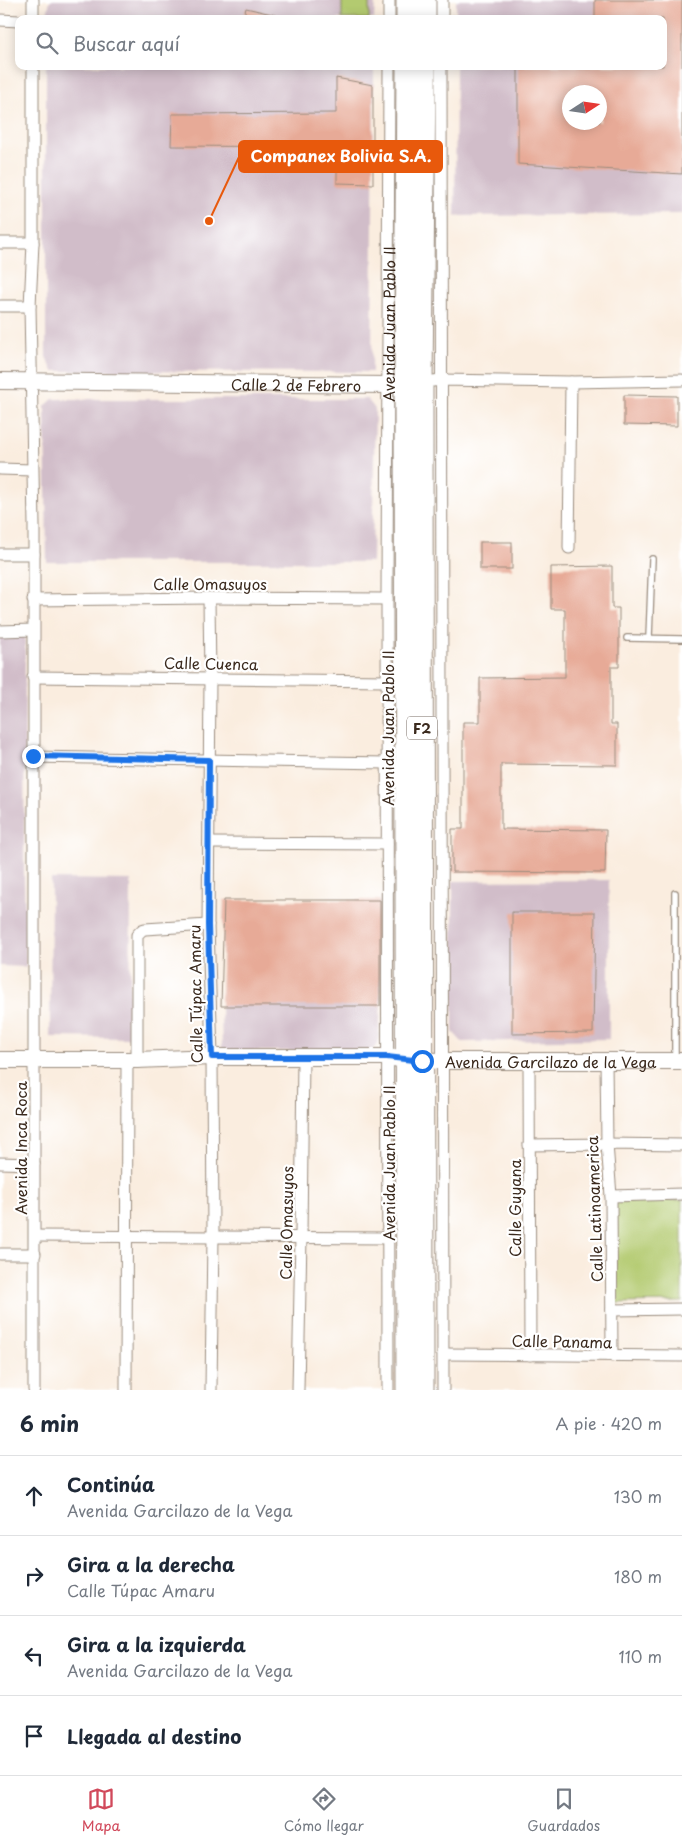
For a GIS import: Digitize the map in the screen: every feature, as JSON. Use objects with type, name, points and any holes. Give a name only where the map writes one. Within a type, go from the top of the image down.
[{"type":"highway","points":[[407,0],[407,15]]},
{"type":"highway","points":[[425,0],[425,15]]},
{"type":"highway","name":"Avenida Juan Pablo II","points":[[407,70],[414,383],[414,1060],[407,1390]]},
{"type":"highway","name":"Avenida Juan Pablo II","points":[[414,383],[425,70]]},
{"type":"highway","name":"Avenida Juan Pablo II","points":[[414,1060],[423,1390]]},
{"type":"street","points":[[33,0],[33,15]]},
{"type":"street","points":[[389,0],[389,15]]},
{"type":"street","points":[[442,0],[442,15]]},
{"type":"street","points":[[0,20],[15,21]]},
{"type":"street","name":"Avenida Inca Roca","points":[[33,70],[33,243],[30,306],[34,554],[34,1390]]},
{"type":"street","name":"Avenida Juan Pablo II","points":[[388,1390],[388,1238],[414,1060],[414,383],[389,70]]},
{"type":"street","name":"Avenida Juan Pablo II","points":[[442,70],[414,383],[387,599],[387,844],[414,1060],[443,1354],[443,1390]]},
{"type":"street","points":[[0,243],[33,243]]},
{"type":"street","points":[[0,306],[30,306]]},
{"type":"street","name":"Calle 2 de Febrero","points":[[0,381],[414,383],[682,380]]},
{"type":"street","points":[[569,548],[572,382]]},
{"type":"street","points":[[0,469],[32,470]]},
{"type":"street","points":[[0,554],[34,554]]},
{"type":"street","name":"Calle Omasuyos","points":[[34,600],[209,598],[387,599]]},
{"type":"street","name":"Calle Túpac Amaru","points":[[209,598],[208,925],[212,1057],[213,1236],[211,1390]]},
{"type":"street","points":[[0,631],[33,630]]},
{"type":"street","name":"Calle Cuenca","points":[[34,677],[387,681]]},
{"type":"street","points":[[33,756],[387,763]]},
{"type":"street","points":[[209,843],[387,844]]},
{"type":"street","points":[[126,1390],[127,1236],[138,935],[145,929],[208,925]]},
{"type":"street","name":"Calle Omasuyos","points":[[298,1390],[302,1236],[302,1057]]},
{"type":"street","name":"Avenida Garcilazo de la Vega","points":[[0,1060],[302,1057],[414,1060],[678,1061]]},
{"type":"street","name":"Calle Guyana","points":[[529,1060],[530,1355]]},
{"type":"street","name":"Calle Latinoamerica","points":[[606,1062],[607,1144],[612,1196],[612,1356]]},
{"type":"street","points":[[529,1145],[682,1145]]},
{"type":"street","points":[[0,1163],[34,1164]]},
{"type":"street","points":[[612,1196],[682,1194]]},
{"type":"street","points":[[34,1236],[302,1236],[388,1238]]},
{"type":"street","points":[[0,1254],[35,1254]]},
{"type":"street","points":[[612,1310],[682,1308]]},
{"type":"street","name":"Calle Panama","points":[[443,1354],[682,1356]]},
{"type":"lane","points":[[649,638],[652,558]]},
{"type":"lane","points":[[626,638],[682,639]]},
{"type":"lane","points":[[674,893],[678,1061]]},
{"type":"shaded area","points":[[50,0],[375,0],[374,15],[47,15]]},
{"type":"shaded area","points":[[456,0],[682,0],[682,214],[455,216],[456,70],[667,70],[667,15],[456,15]]},
{"type":"shaded area","points":[[46,70],[374,70],[372,372],[53,371],[46,357]]},
{"type":"shaded area","points":[[53,399],[367,399],[375,409],[372,562],[47,562],[45,406]]},
{"type":"shaded area","points":[[0,636],[25,636],[24,880],[26,967],[0,966]]},
{"type":"shaded area","points":[[51,879],[131,880],[130,1038],[50,1037]]},
{"type":"shaded area","points":[[609,880],[609,1039],[462,1042],[453,1032],[453,881]]},
{"type":"shaded area","points":[[224,900],[381,900],[381,1006],[378,1044],[371,1051],[222,1051],[221,1006]]},
{"type":"green space","points":[[342,0],[369,0],[369,15],[342,15]]},
{"type":"green space","points":[[682,1200],[682,1302],[615,1303],[615,1201]]},
{"type":"building","points":[[595,0],[682,0],[682,174],[518,164],[518,70],[667,70],[667,15],[595,15]]},
{"type":"building","points":[[246,8],[276,15],[244,15]]},
{"type":"building","points":[[336,78],[373,85],[373,184],[337,183],[337,147],[171,146],[172,114],[336,113]]},
{"type":"building","points":[[624,395],[677,396],[677,426],[624,425]]},
{"type":"building","points":[[480,542],[512,542],[512,569],[480,569]]},
{"type":"building","points":[[612,566],[612,608],[619,608],[619,667],[611,667],[611,724],[617,724],[617,765],[501,764],[501,829],[606,830],[605,873],[452,872],[452,829],[463,829],[463,722],[480,722],[480,678],[565,677],[565,609],[551,609],[551,567]]},
{"type":"building","points":[[224,900],[380,900],[380,1006],[221,1006]]},
{"type":"building","points":[[512,912],[595,912],[593,1033],[512,1034]]},
{"type":"place","name":"Companex Bolivia S.A.","points":[[209,221]]},
{"type":"route","points":[[33,756],[209,760],[208,925],[212,1057],[387,1057],[422,1061]]}]
